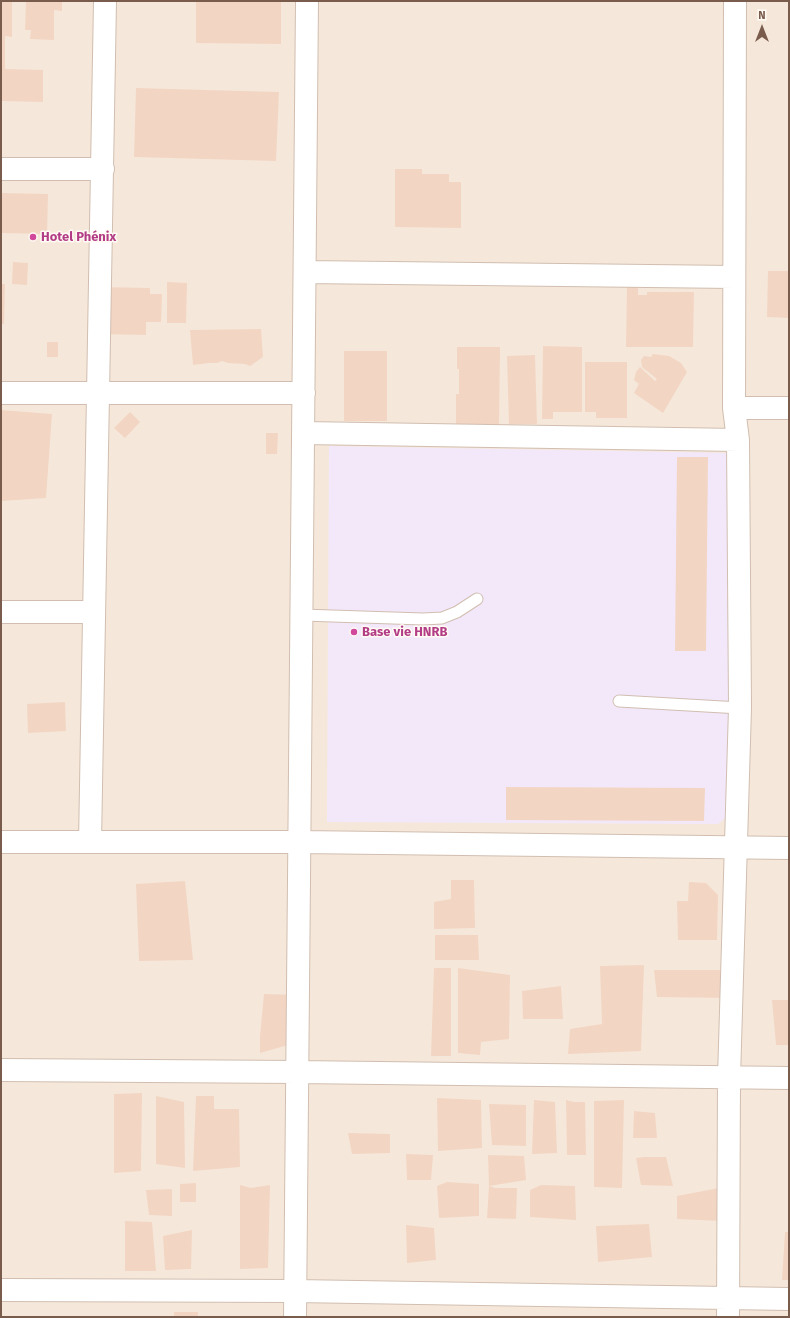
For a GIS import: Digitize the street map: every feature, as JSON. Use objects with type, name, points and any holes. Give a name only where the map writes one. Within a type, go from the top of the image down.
[{"type":"street","points":[[90,842],[105,1]]},
{"type":"street","points":[[295,1317],[307,1]]},
{"type":"street","points":[[728,1308],[729,1078],[740,708],[738,440],[734,408],[735,1]]},
{"type":"street","points":[[1,169],[103,169]]},
{"type":"street","points":[[305,272],[734,277]]},
{"type":"street","points":[[1,393],[304,393]]},
{"type":"street","points":[[734,408],[789,408]]},
{"type":"street","points":[[304,433],[738,440]]},
{"type":"street","points":[[1,612],[94,612]]},
{"type":"street","points":[[1,842],[300,842],[789,848]]},
{"type":"street","points":[[1,1070],[789,1078]]},
{"type":"street","points":[[1,1290],[295,1291],[728,1308],[789,1299]]},
{"type":"lane","points":[[302,615],[423,619],[442,618],[458,612],[476,599]]},
{"type":"lane","points":[[620,701],[740,708]]},
{"type":"shaded area","points":[[1,1],[789,1],[789,1317],[1,1317]]},
{"type":"shaded area","points":[[329,446],[733,453],[734,811],[718,824],[327,822]]},
{"type":"building","points":[[1,1],[12,1],[12,37],[5,36],[5,69],[43,70],[43,102],[1,101]]},
{"type":"building","points":[[26,1],[62,1],[62,11],[54,10],[54,40],[30,39],[31,30],[25,30]]},
{"type":"building","points":[[196,1],[281,1],[281,44],[196,43]]},
{"type":"building","points":[[136,88],[279,92],[276,161],[134,157]]},
{"type":"building","points":[[395,169],[422,169],[422,174],[449,174],[449,182],[461,182],[461,228],[395,227]]},
{"type":"building","points":[[1,193],[48,194],[47,234],[1,233]]},
{"type":"building","points":[[13,262],[28,263],[27,285],[12,284]]},
{"type":"building","points":[[768,271],[789,271],[789,318],[767,317]]},
{"type":"building","points":[[167,282],[187,283],[186,323],[167,323]]},
{"type":"building","points":[[1,284],[5,284],[4,324],[1,324]]},
{"type":"building","points":[[627,285],[638,285],[638,295],[647,295],[647,292],[694,292],[693,347],[626,347]]},
{"type":"building","points":[[98,287],[150,288],[150,294],[162,294],[161,322],[146,322],[146,335],[97,334]]},
{"type":"building","points":[[261,329],[263,357],[250,366],[222,361],[217,363],[193,365],[190,330]]},
{"type":"building","points":[[47,342],[58,342],[58,357],[47,357]]},
{"type":"building","points":[[543,346],[582,347],[582,412],[553,412],[553,419],[542,419]]},
{"type":"building","points":[[457,347],[500,347],[499,425],[456,425],[456,394],[459,394]]},
{"type":"building","points":[[344,351],[387,351],[387,421],[344,421]]},
{"type":"building","points":[[653,354],[669,356],[681,363],[687,372],[663,413],[634,393],[639,384],[634,380],[636,372],[640,367],[655,381],[657,379],[642,367],[641,360],[644,356],[651,357]]},
{"type":"building","points":[[535,355],[537,424],[509,424],[507,356]]},
{"type":"building","points":[[585,362],[627,362],[627,418],[596,418],[596,412],[585,412]]},
{"type":"building","points":[[1,410],[52,414],[46,498],[1,501]]},
{"type":"building","points":[[130,412],[140,422],[125,438],[114,428]]},
{"type":"building","points":[[266,433],[278,433],[277,454],[266,454]]},
{"type":"building","points":[[677,457],[708,457],[706,651],[675,651]]},
{"type":"building","points":[[65,702],[66,731],[28,733],[27,704]]},
{"type":"building","points":[[506,787],[705,788],[704,821],[506,820]]},
{"type":"building","points":[[451,880],[474,880],[475,928],[434,929],[434,902],[451,899]]},
{"type":"building","points":[[185,881],[193,960],[139,961],[136,884]]},
{"type":"building","points":[[689,882],[706,883],[718,895],[717,940],[678,940],[677,901],[688,901]]},
{"type":"building","points":[[435,935],[478,935],[479,960],[435,960]]},
{"type":"building","points":[[644,965],[641,1051],[568,1054],[570,1029],[602,1024],[600,966]]},
{"type":"building","points":[[434,968],[451,968],[451,1056],[431,1056]]},
{"type":"building","points":[[458,968],[510,975],[509,1039],[481,1042],[480,1055],[458,1053]]},
{"type":"building","points":[[654,970],[725,970],[731,998],[657,997]]},
{"type":"building","points":[[561,986],[563,1019],[523,1019],[522,991]]},
{"type":"building","points":[[264,994],[298,995],[302,1041],[260,1053]]},
{"type":"building","points":[[772,1000],[789,1000],[789,1045],[776,1045]]},
{"type":"building","points":[[142,1093],[141,1171],[114,1173],[114,1094]]},
{"type":"building","points":[[156,1096],[184,1102],[185,1168],[156,1164]]},
{"type":"building","points":[[196,1096],[214,1096],[214,1109],[239,1109],[240,1167],[193,1171]]},
{"type":"building","points":[[437,1098],[481,1100],[482,1148],[438,1151]]},
{"type":"building","points":[[534,1100],[555,1102],[557,1153],[532,1154]]},
{"type":"building","points":[[566,1100],[585,1102],[586,1155],[567,1155]]},
{"type":"building","points":[[624,1100],[622,1188],[594,1187],[594,1101]]},
{"type":"building","points":[[489,1104],[526,1105],[526,1146],[492,1145]]},
{"type":"building","points":[[634,1111],[655,1113],[657,1138],[633,1138]]},
{"type":"building","points":[[348,1133],[390,1134],[390,1153],[352,1154]]},
{"type":"building","points":[[406,1154],[433,1155],[431,1180],[407,1180]]},
{"type":"building","points":[[488,1155],[524,1156],[526,1180],[489,1186]]},
{"type":"building","points":[[666,1157],[673,1186],[641,1185],[636,1158]]},
{"type":"building","points":[[447,1182],[479,1184],[479,1216],[439,1218],[437,1186]]},
{"type":"building","points":[[196,1183],[196,1202],[180,1202],[180,1184]]},
{"type":"building","points":[[240,1185],[251,1188],[270,1185],[268,1268],[240,1269]]},
{"type":"building","points":[[541,1185],[575,1186],[576,1220],[530,1217],[530,1190]]},
{"type":"building","points":[[489,1186],[495,1188],[517,1188],[516,1219],[487,1218]]},
{"type":"building","points":[[719,1188],[722,1221],[677,1219],[677,1196]]},
{"type":"building","points":[[172,1189],[172,1216],[149,1215],[146,1190]]},
{"type":"building","points":[[125,1221],[152,1222],[156,1271],[125,1271]]},
{"type":"building","points":[[649,1224],[652,1257],[598,1262],[596,1226]]},
{"type":"building","points":[[406,1225],[434,1228],[436,1260],[407,1263]]},
{"type":"building","points":[[192,1230],[191,1269],[165,1270],[163,1236]]},
{"type":"building","points":[[785,1232],[789,1232],[789,1280],[782,1280]]},
{"type":"building","points":[[174,1312],[198,1312],[198,1317],[174,1317]]},
{"type":"place","name":"Hotel Phénix","points":[[33,237]]},
{"type":"place","name":"Base vie HNRB","points":[[354,632]]}]
